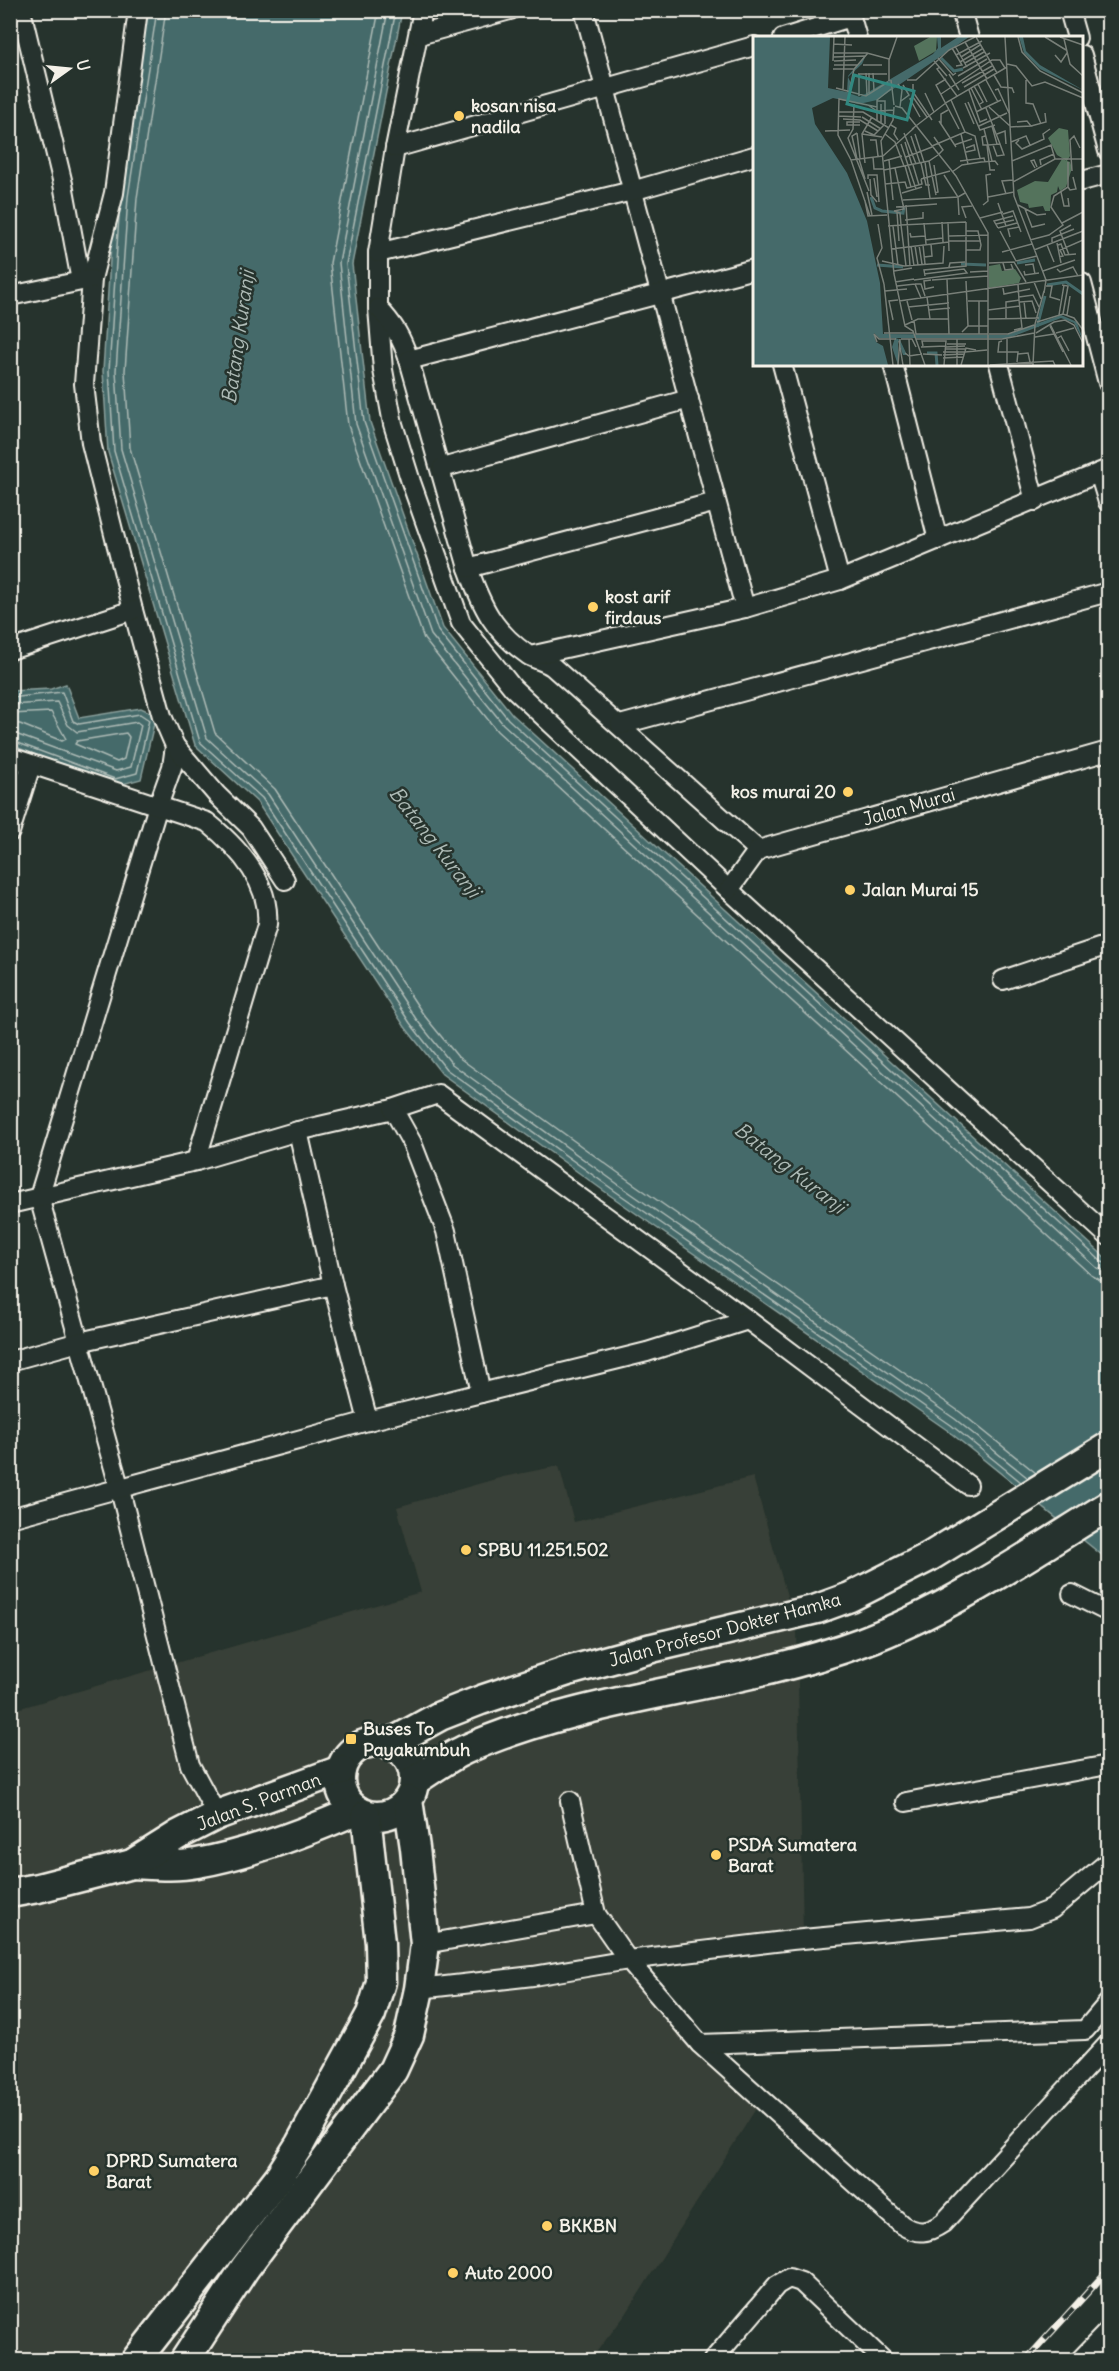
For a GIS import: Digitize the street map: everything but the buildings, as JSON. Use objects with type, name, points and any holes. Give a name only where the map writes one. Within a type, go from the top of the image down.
[{"type":"main road","name":"Jalan Profesor Dokter Hamka","points":[[390,1744],[440,1716],[568,1671],[652,1648],[818,1609],[850,1597],[929,1557],[1108,1447]]},
{"type":"main road","points":[[185,2361],[245,2268],[393,2070],[409,2035],[419,1989],[424,1944],[411,1791],[411,1763],[398,1748],[380,1742],[360,1746],[351,1752],[341,1770],[340,1782],[343,1794],[350,1804],[362,1812],[382,1816],[390,1814],[397,1811],[411,1791],[462,1751],[538,1721],[566,1713],[739,1677],[862,1642],[939,1607],[1108,1506]]},
{"type":"main road","name":"Jalan S. Parman","points":[[10,1893],[132,1864],[178,1834],[218,1815],[341,1770]]},
{"type":"main road","points":[[132,1864],[160,1866],[197,1863],[271,1843],[362,1812]]},
{"type":"main road","points":[[136,2361],[279,2177],[300,2144],[371,2014],[381,1982],[380,1943],[362,1812]]},
{"type":"street","points":[[21,10],[86,280],[84,384],[91,443],[162,716],[175,746],[217,795],[251,828],[285,880]]},
{"type":"street","points":[[86,280],[114,193],[138,10]]},
{"type":"street","points":[[423,10],[395,148],[378,253],[378,308],[383,370],[393,424],[461,623],[513,688],[729,890],[1108,1236]]},
{"type":"street","points":[[419,35],[510,10]]},
{"type":"street","points":[[584,10],[745,609]]},
{"type":"street","points":[[961,10],[968,36]]},
{"type":"street","points":[[1069,10],[1076,36]]},
{"type":"street","points":[[789,36],[850,14],[856,36]]},
{"type":"street","points":[[395,148],[753,46]]},
{"type":"street","points":[[1083,59],[1108,151]]},
{"type":"street","points":[[378,253],[633,191],[753,156]]},
{"type":"street","points":[[1083,181],[1108,174]]},
{"type":"street","points":[[409,360],[753,269]]},
{"type":"street","points":[[10,296],[86,280]]},
{"type":"street","points":[[1083,287],[1108,383]]},
{"type":"street","points":[[378,308],[392,322],[409,360],[442,468],[468,568],[479,600],[490,620],[502,634],[530,656],[545,661],[553,667],[758,850],[729,890]]},
{"type":"street","points":[[783,366],[840,580]]},
{"type":"street","points":[[894,366],[938,540]]},
{"type":"street","points":[[1000,366],[1035,501]]},
{"type":"street","points":[[442,468],[688,399]]},
{"type":"street","points":[[530,656],[745,609],[840,580],[1104,471],[1108,502]]},
{"type":"street","points":[[468,568],[716,502]]},
{"type":"street","points":[[620,725],[1108,592]]},
{"type":"street","points":[[10,650],[133,610]]},
{"type":"street","points":[[175,746],[172,767],[158,806],[39,1197],[120,1490],[190,1766],[218,1815]]},
{"type":"street","name":"Jalan Murai","points":[[758,850],[1108,751]]},
{"type":"street","points":[[10,757],[207,822],[243,856],[265,895],[267,925],[196,1161]]},
{"type":"street","points":[[10,832],[31,765]]},
{"type":"street","points":[[1003,980],[1108,945]]},
{"type":"street","points":[[10,1204],[196,1161],[298,1131],[393,1109],[438,1094],[748,1320],[968,1485]]},
{"type":"street","points":[[393,1109],[412,1143],[446,1232],[481,1393]]},
{"type":"street","points":[[298,1131],[333,1285],[368,1421]]},
{"type":"street","points":[[10,1361],[79,1342],[333,1285]]},
{"type":"street","points":[[10,1518],[368,1421],[646,1352],[748,1320]]},
{"type":"street","points":[[1072,1594],[1108,1612]]},
{"type":"street","points":[[906,1802],[1108,1765]]},
{"type":"street","points":[[570,1801],[596,1914],[628,1960],[700,2044],[902,2225],[914,2232],[923,2233],[943,2223],[1106,2047],[1085,2030],[700,2044]]},
{"type":"street","points":[[419,1989],[533,1976],[628,1960],[792,1940],[1029,1918],[1052,1909],[1108,1862]]},
{"type":"street","points":[[424,1944],[596,1914]]},
{"type":"street","points":[[1085,2030],[1108,2003]]},
{"type":"street","points":[[713,2361],[777,2285],[789,2278],[801,2282],[883,2361]]},
{"type":"street","points":[[1080,2361],[1108,2331]]},
{"type":"shaded area","points":[[559,1466],[574,1522],[753,1477],[797,1631],[803,1938],[619,1963],[757,2107],[626,2314],[590,2360],[11,2360],[10,1680],[17,1709],[421,1592],[397,1507],[503,1477]]},
{"type":"water","name":"Batang Kuranji","points":[[144,11],[402,11],[352,264],[370,422],[443,628],[512,714],[1108,1260],[1108,1560],[947,1430],[611,1196],[442,1074],[405,1027],[257,802],[195,745],[108,452],[103,371],[114,196]]},
{"type":"water","points":[[66,684],[79,718],[141,708],[156,715],[141,779],[115,786],[11,745],[10,691],[51,689]]},
{"type":"railway","points":[[1026,2360],[1108,2270]]},
{"type":"place","name":"kosan nisa nadila","points":[[459,116]]},
{"type":"place","name":"kost arif firdaus","points":[[593,607]]},
{"type":"place","name":"kos murai 20","points":[[848,792]]},
{"type":"place","name":"Jalan Murai 15","points":[[850,890]]},
{"type":"place","name":"SPBU 11.251.502","points":[[466,1550]]},
{"type":"place","name":"Buses To Payakumbuh","points":[[351,1739]]},
{"type":"place","name":"PSDA Sumatera Barat","points":[[716,1855]]},
{"type":"place","name":"DPRD Sumatera Barat","points":[[94,2171]]},
{"type":"place","name":"BKKBN","points":[[547,2226]]},
{"type":"place","name":"Auto 2000","points":[[453,2273]]}]
